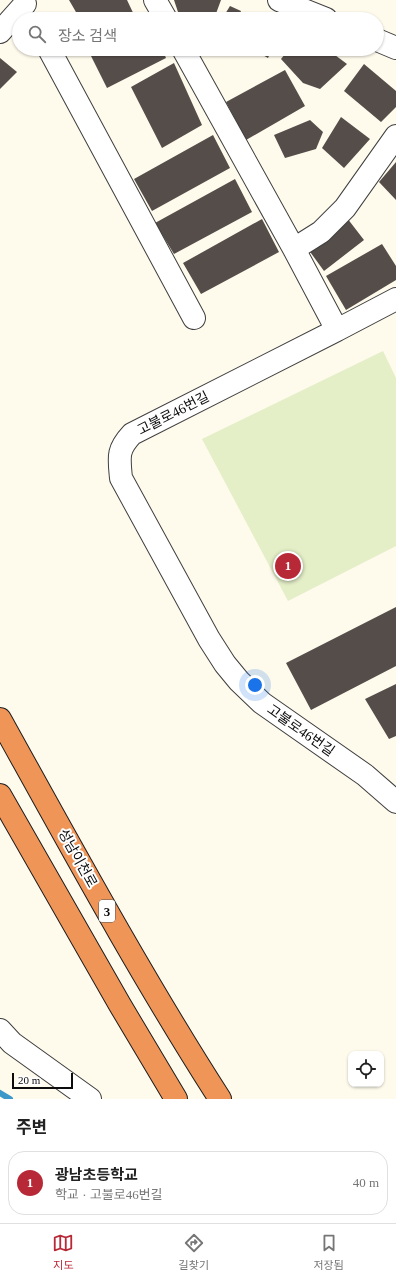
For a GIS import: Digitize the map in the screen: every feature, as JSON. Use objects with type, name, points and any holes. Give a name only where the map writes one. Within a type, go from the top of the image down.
[{"type":"highway","name":"성남이천로","points":[[0,719],[110,916],[187,1048],[220,1099]]},
{"type":"highway","points":[[0,795],[120,1005],[176,1099]]},
{"type":"street","points":[[155,0],[162,12]]},
{"type":"street","points":[[279,0],[309,12]]},
{"type":"street","points":[[0,32],[12,21]]},
{"type":"street","points":[[384,43],[396,48]]},
{"type":"street","points":[[53,56],[194,318]]},
{"type":"street","points":[[187,56],[294,249],[336,330]]},
{"type":"street","points":[[294,249],[321,232],[345,208],[396,136]]},
{"type":"street","name":"고불로46번길","points":[[396,299],[132,434],[123,444],[119,458],[121,478],[209,639],[225,664],[239,681],[262,703],[365,774],[396,802]]},
{"type":"street","points":[[0,1030],[12,1043],[90,1099]]},
{"type":"green space","points":[[383,351],[396,378],[396,546],[288,601],[202,439]]},
{"type":"building","points":[[69,0],[127,0],[133,12],[76,12]]},
{"type":"building","points":[[174,0],[221,0],[217,12],[178,12]]},
{"type":"building","points":[[230,6],[241,11],[241,12],[226,12]]},
{"type":"building","points":[[91,56],[165,56],[166,58],[107,88]]},
{"type":"building","points":[[283,56],[336,56],[347,64],[320,89],[303,83],[281,59]]},
{"type":"building","points":[[0,58],[17,72],[0,89]]},
{"type":"building","points":[[174,63],[202,125],[162,148],[131,87]]},
{"type":"building","points":[[364,64],[396,91],[396,107],[381,122],[344,91]]},
{"type":"building","points":[[285,70],[305,106],[246,140],[226,102]]},
{"type":"building","points":[[341,117],[370,139],[344,168],[322,148]]},
{"type":"building","points":[[310,120],[323,132],[316,149],[285,158],[274,135]]},
{"type":"building","points":[[213,135],[230,168],[152,211],[134,179]]},
{"type":"building","points":[[396,162],[396,200],[379,182]]},
{"type":"building","points":[[235,179],[252,212],[174,254],[155,223]]},
{"type":"building","points":[[347,218],[364,240],[324,271],[308,249]]},
{"type":"building","points":[[262,219],[279,252],[201,294],[183,263]]},
{"type":"building","points":[[382,244],[396,266],[396,280],[346,310],[326,276]]},
{"type":"building","points":[[396,607],[396,666],[311,710],[286,663]]},
{"type":"building","points":[[396,684],[396,736],[389,739],[365,699]]},
{"type":"waterway","points":[[0,1093],[10,1099]]},
{"type":"place","name":"광남초등학교","points":[[288,566]]}]
